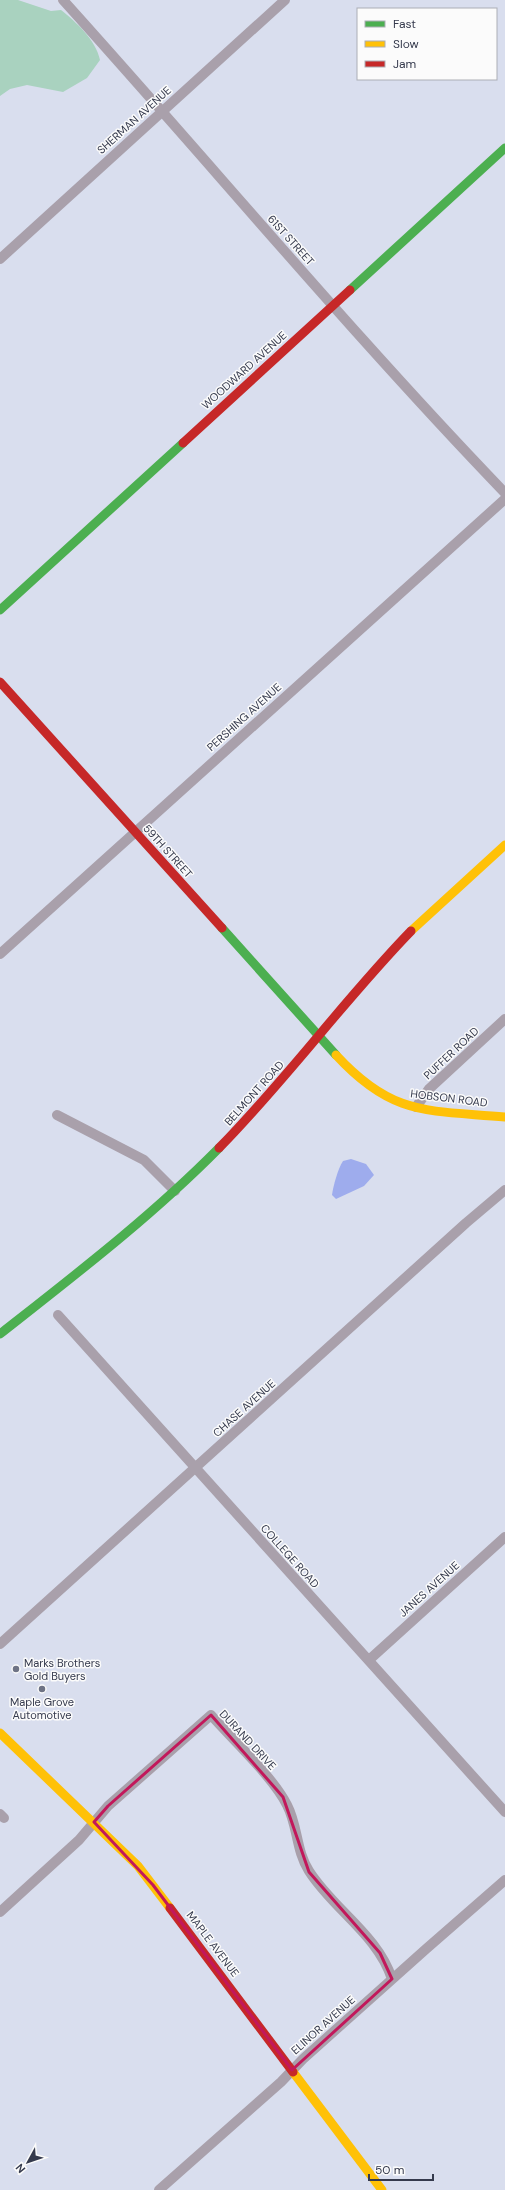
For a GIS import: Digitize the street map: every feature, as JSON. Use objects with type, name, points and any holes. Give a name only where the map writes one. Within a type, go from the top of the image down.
[{"type":"street","name":"61ST STREET","points":[[63,0],[163,111],[404,387],[505,493]]},
{"type":"street","name":"SHERMAN AVENUE","points":[[0,259],[285,0]]},
{"type":"street","name":"WOODWARD AVENUE","points":[[0,610],[505,148]]},
{"type":"street","name":"PERSHING AVENUE","points":[[0,954],[505,499]]},
{"type":"street","name":"59TH STREET","points":[[0,682],[319,1036]]},
{"type":"street","name":"BELMONT ROAD","points":[[0,1334],[116,1242],[175,1191],[238,1129],[386,958],[416,927],[505,846]]},
{"type":"street","name":"PUFFER ROAD","points":[[416,1107],[430,1089],[505,1019]]},
{"type":"street","name":"HOBSON ROAD","points":[[319,1036],[352,1072],[375,1092],[396,1102],[416,1107],[505,1117]]},
{"type":"street","points":[[58,1116],[144,1160],[175,1191]]},
{"type":"street","name":"CHASE AVENUE","points":[[0,1644],[196,1469],[460,1228],[505,1190]]},
{"type":"street","name":"COLLEGE ROAD","points":[[58,1315],[505,1812]]},
{"type":"street","name":"JANES AVENUE","points":[[369,1660],[505,1537]]},
{"type":"street","name":"DURAND DRIVE","points":[[0,1912],[79,1840],[108,1806],[211,1715],[279,1791],[292,1816],[301,1854],[309,1872],[380,1953],[392,1979]]},
{"type":"street","name":"MAPLE AVENUE","points":[[0,1733],[94,1822],[122,1850],[153,1885],[382,2190]]},
{"type":"street","name":"ELINOR AVENUE","points":[[159,2190],[392,1979],[505,1880]]},
{"type":"highlighted area","points":[[211,1715],[283,1797],[309,1872],[380,1953],[392,1979],[292,2070],[153,1885],[94,1822],[108,1806]]},
{"type":"green space","points":[[0,0],[18,0],[51,11],[61,10],[73,20],[90,39],[98,53],[100,60],[87,78],[63,92],[27,85],[10,89],[0,96]]},
{"type":"water","points":[[351,1159],[366,1164],[374,1175],[364,1186],[336,1199],[332,1195],[341,1164],[343,1161]]},
{"type":"traffic: fast","points":[[350,290],[505,148]]},
{"type":"traffic: fast","points":[[0,610],[183,443]]},
{"type":"traffic: fast","points":[[222,928],[336,1055]]},
{"type":"traffic: fast","points":[[0,1334],[85,1267],[140,1221],[219,1148]]},
{"type":"traffic: slow","points":[[411,931],[505,845]]},
{"type":"traffic: slow","points":[[336,1055],[356,1075],[376,1090],[394,1100],[413,1107],[433,1111],[505,1117]]},
{"type":"traffic: slow","points":[[0,1733],[138,1866],[170,1908]]},
{"type":"traffic: slow","points":[[293,2072],[382,2190]]},
{"type":"traffic: jam","points":[[183,443],[350,290]]},
{"type":"traffic: jam","points":[[0,682],[222,928]]},
{"type":"traffic: jam","points":[[219,1148],[268,1095],[362,984],[411,931]]},
{"type":"traffic: jam","points":[[170,1908],[293,2072]]},
{"type":"place","name":"Marks Brothers Gold Buyers","points":[[16,1669]]},
{"type":"place","name":"Maple Grove Automotive","points":[[42,1689]]}]
